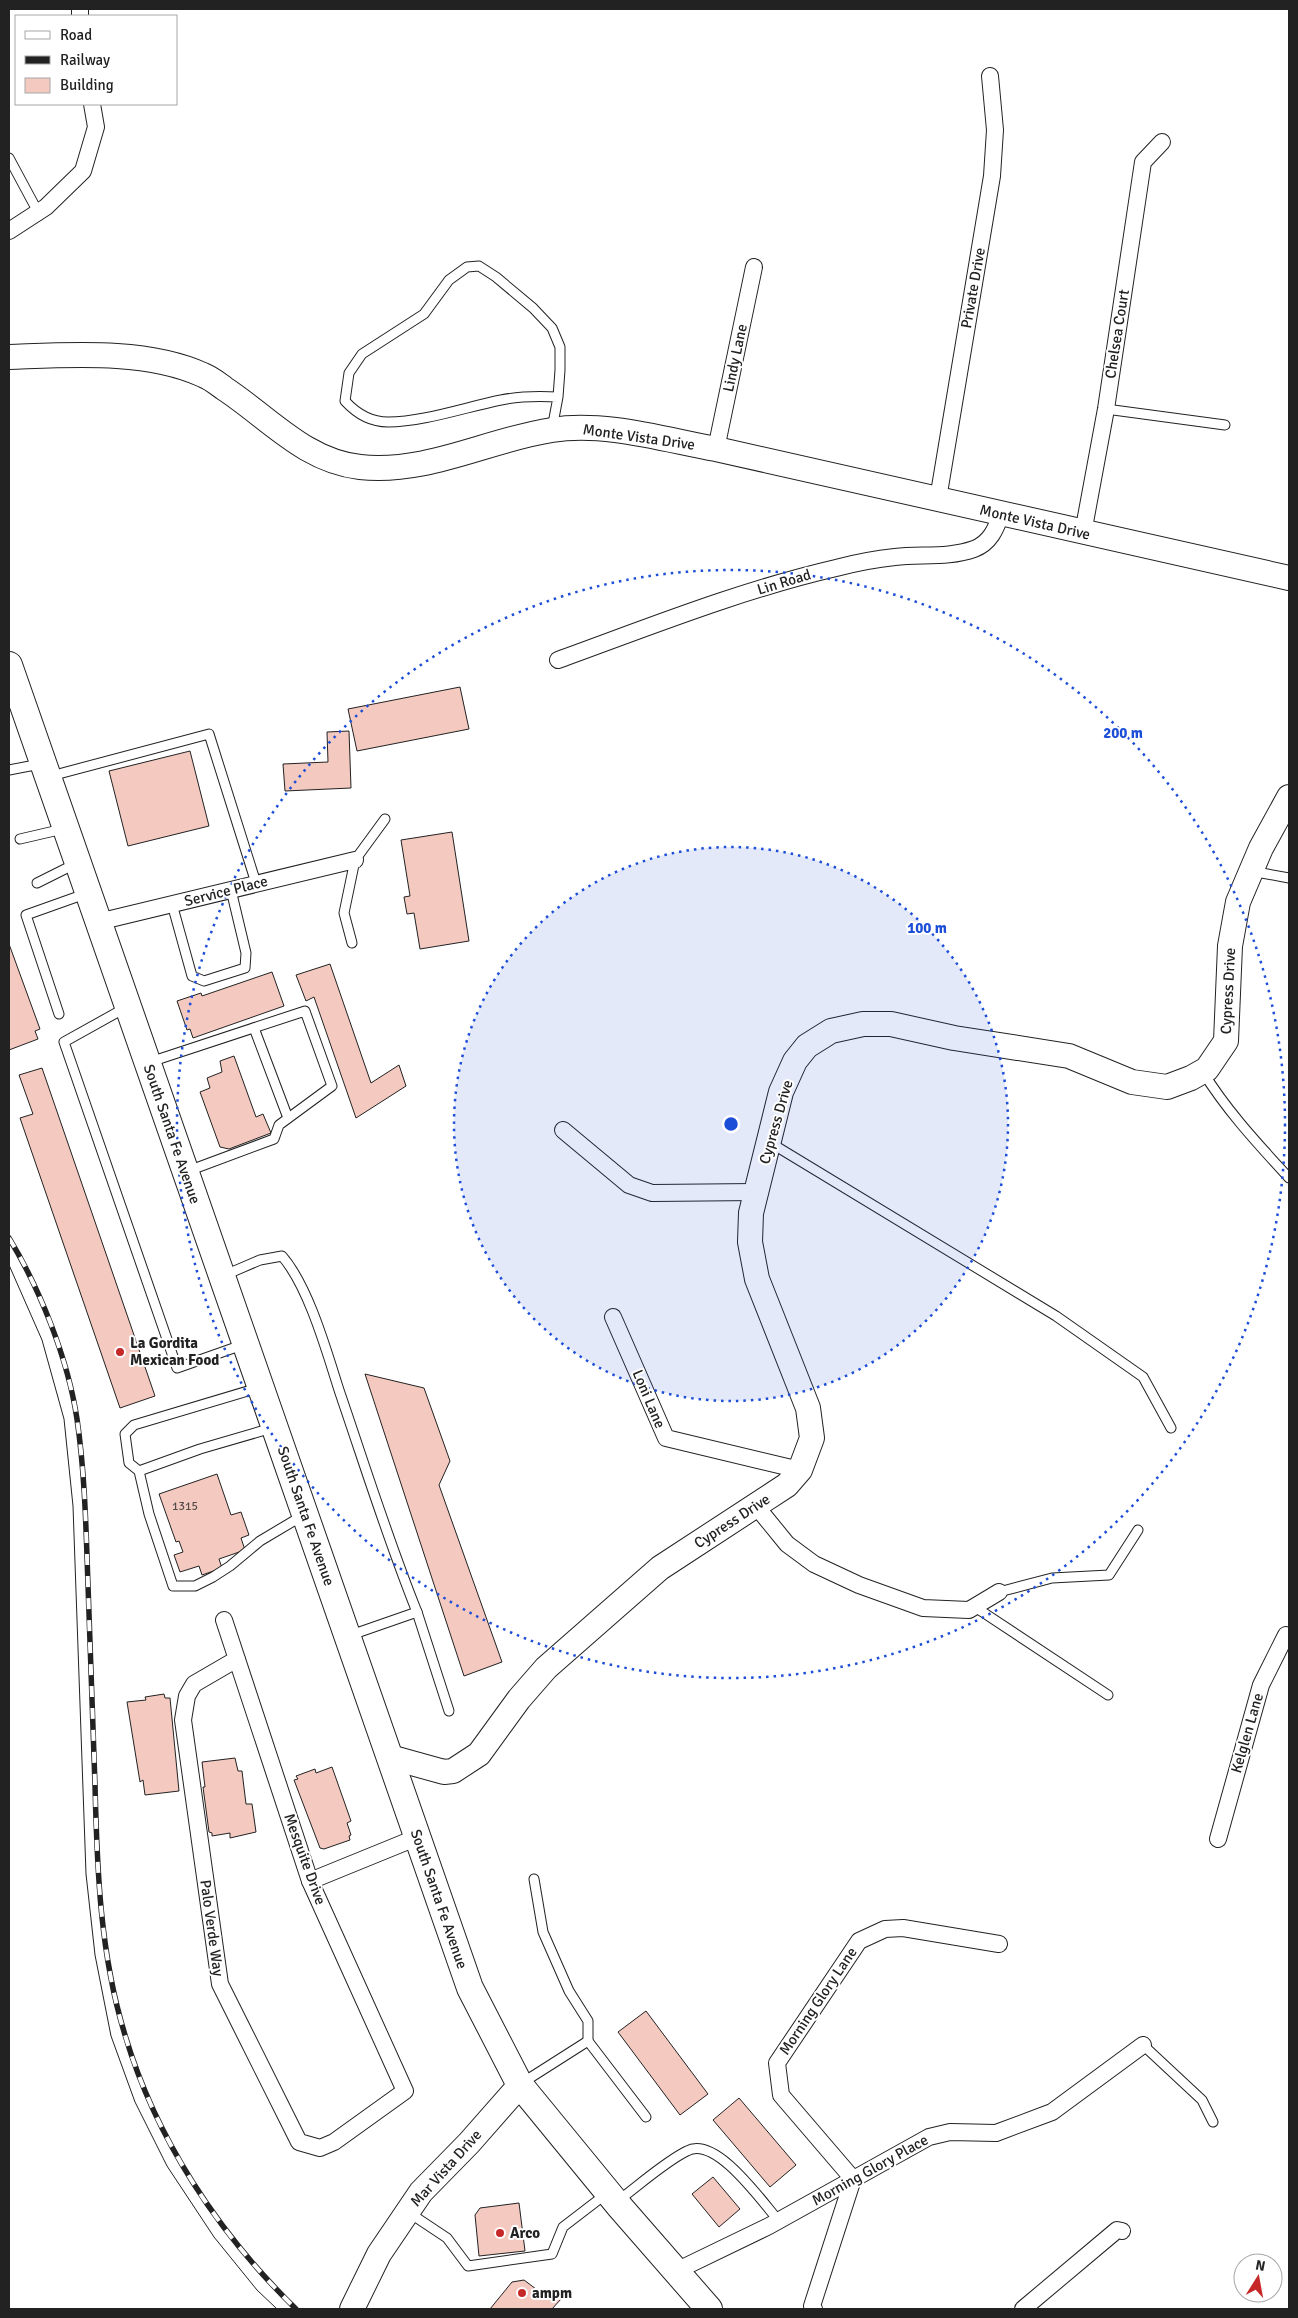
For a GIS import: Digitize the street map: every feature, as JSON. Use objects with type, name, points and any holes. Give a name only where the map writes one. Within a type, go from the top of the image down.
[{"type":"main road","name":"South Santa Fe Avenue","points":[[9,665],[13,690],[46,770],[470,1988],[520,2085],[612,2197],[709,2309]]},
{"type":"street","name":"Private Drive","points":[[938,499],[992,176],[995,130],[990,76]]},
{"type":"street","points":[[9,231],[38,212],[83,171],[96,127],[92,105]]},
{"type":"street","name":"Chelsea Court","points":[[1083,533],[1106,410],[1143,162],[1162,142]]},
{"type":"street","name":"Lindy Lane","points":[[716,449],[754,267]]},
{"type":"street","name":"Monte Vista Drive","points":[[9,357],[108,356],[140,359],[189,370],[204,375],[240,400],[295,443],[325,459],[360,467],[397,468],[433,463],[494,444],[552,430],[582,428],[628,432],[716,449],[1289,578]]},
{"type":"street","name":"Lin Road","points":[[558,660],[701,608],[806,575],[875,560],[950,554],[976,548],[988,540],[996,530],[1001,514]]},
{"type":"street","name":"Cypress Drive","points":[[390,1757],[435,1771],[453,1771],[469,1762],[487,1745],[518,1699],[546,1668],[660,1568],[787,1485],[800,1470],[812,1438],[808,1408],[757,1279],[750,1242],[751,1213],[781,1092],[795,1062],[807,1046],[831,1031],[863,1024],[890,1024],[954,1038],[1070,1056],[1132,1082],[1167,1087],[1191,1078],[1207,1069],[1226,1041],[1230,946],[1238,902],[1261,848],[1289,796]]},
{"type":"street","name":"Service Place","points":[[98,922],[355,860]]},
{"type":"street","points":[[563,1130],[629,1185],[652,1193],[756,1192]]},
{"type":"street","name":"Loni Lane","points":[[613,1317],[666,1438],[800,1470]]},
{"type":"street","points":[[756,1506],[787,1544],[814,1564],[850,1581],[923,1608],[969,1610],[999,1592]]},
{"type":"street","name":"Mesquite Drive","points":[[224,1620],[310,1880],[405,2091]]},
{"type":"street","name":"Kelglen Lane","points":[[1218,1839],[1261,1685],[1286,1635],[1289,1636]]},
{"type":"street","name":"Palo Verde Way","points":[[237,1658],[194,1684],[188,1696],[183,1720],[220,1984],[299,2142],[320,2148],[334,2142],[405,2091]]},
{"type":"street","points":[[310,1880],[418,1837]]},
{"type":"street","name":"Morning Glory Lane","points":[[852,2179],[780,2095],[777,2063],[859,1941],[885,1929],[904,1928],[999,1944]]},
{"type":"street","name":"Morning Glory Place","points":[[676,2272],[779,2221],[929,2137],[950,2132],[996,2133],[1052,2112],[1143,2045]]},
{"type":"street","name":"Mar Vista Drive","points":[[352,2309],[379,2254],[421,2192],[469,2143],[520,2085]]},
{"type":"street","points":[[814,2309],[812,2306],[852,2179]]},
{"type":"street","points":[[1023,2309],[1118,2230],[1122,2230]]},
{"type":"lane","points":[[9,158],[38,212]]},
{"type":"lane","points":[[552,430],[558,397],[560,348],[552,328],[533,308],[496,277],[479,266],[468,267],[449,280],[424,314],[362,354],[349,373],[345,401],[354,411],[371,419],[388,422],[448,413],[502,400],[533,396],[558,397]]},
{"type":"lane","points":[[1106,410],[1225,424]]},
{"type":"lane","points":[[9,770],[46,770],[209,734],[256,884]]},
{"type":"lane","points":[[352,943],[344,913],[355,860],[385,819]]},
{"type":"lane","points":[[20,839],[65,828]]},
{"type":"lane","points":[[37,883],[78,863]]},
{"type":"lane","points":[[1251,871],[1289,878]]},
{"type":"lane","points":[[172,904],[192,976],[204,981],[245,968],[246,953],[231,890]]},
{"type":"lane","points":[[59,1014],[26,915],[88,893]]},
{"type":"lane","points":[[128,1007],[64,1042],[176,1368],[246,1344]]},
{"type":"lane","points":[[147,1062],[305,1011],[332,1086],[279,1125],[274,1139],[185,1171]]},
{"type":"lane","points":[[254,1028],[288,1118]]},
{"type":"lane","points":[[1202,1072],[1216,1094],[1289,1178]]},
{"type":"lane","points":[[769,1142],[1056,1316],[1142,1377],[1171,1428]]},
{"type":"lane","points":[[222,1276],[260,1260],[282,1256],[293,1269],[321,1335],[394,1556],[416,1612],[449,1711]]},
{"type":"lane","points":[[261,1387],[134,1425],[125,1434],[129,1463],[139,1471],[149,1514],[173,1586],[194,1586],[213,1577],[230,1566],[260,1541],[305,1514]]},
{"type":"lane","points":[[139,1471],[200,1449],[275,1427]]},
{"type":"lane","points":[[999,1592],[1052,1578],[1109,1575],[1138,1530]]},
{"type":"lane","points":[[974,1607],[1108,1695]]},
{"type":"lane","points":[[348,1636],[416,1612]]},
{"type":"lane","points":[[534,1880],[543,1932],[569,1991],[588,2021],[588,2041],[646,2117]]},
{"type":"lane","points":[[520,2085],[588,2041]]},
{"type":"lane","points":[[1143,2045],[1202,2100],[1213,2122]]},
{"type":"lane","points":[[408,2212],[446,2238],[468,2266],[552,2254],[563,2227],[688,2150],[705,2150],[721,2158],[733,2168],[779,2221]]},
{"type":"building","points":[[460,687],[469,729],[357,751],[348,709]]},
{"type":"building","points":[[349,731],[351,788],[285,791],[283,764],[328,762],[327,732]]},
{"type":"building","points":[[190,751],[209,826],[128,846],[109,771]]},
{"type":"building","points":[[452,832],[469,941],[420,949],[414,913],[407,914],[404,897],[410,896],[401,840]]},
{"type":"building","points":[[9,944],[40,1029],[35,1031],[38,1039],[9,1050]]},
{"type":"building","points":[[330,964],[371,1083],[399,1065],[406,1086],[356,1118],[314,997],[306,1001],[296,975]]},
{"type":"building","points":[[272,972],[284,1006],[193,1038],[190,1029],[187,1030],[177,1001],[201,993],[202,996]]},
{"type":"building","points":[[234,1056],[256,1117],[263,1114],[271,1133],[229,1149],[220,1147],[200,1092],[210,1088],[207,1078],[222,1072],[220,1061]]},
{"type":"building","points":[[42,1068],[155,1396],[120,1408],[20,1118],[33,1114],[19,1075]]},
{"type":"building","points":[[365,1374],[424,1388],[450,1461],[439,1485],[502,1662],[464,1676]]},
{"type":"building","points":[[217,1474],[231,1515],[241,1512],[249,1535],[241,1538],[245,1550],[219,1559],[222,1568],[202,1575],[199,1566],[180,1572],[174,1555],[183,1552],[179,1541],[176,1542],[159,1494]]},
{"type":"building","points":[[164,1694],[165,1698],[170,1698],[179,1791],[145,1795],[143,1780],[140,1782],[127,1702],[146,1700],[145,1697]]},
{"type":"building","points":[[235,1758],[238,1771],[242,1771],[246,1804],[252,1804],[256,1832],[230,1838],[230,1833],[212,1836],[212,1833],[209,1832],[202,1762]]},
{"type":"building","points":[[332,1767],[351,1821],[347,1823],[351,1835],[349,1836],[350,1840],[324,1849],[320,1848],[294,1780],[298,1779],[296,1776],[315,1769],[316,1773]]},
{"type":"building","points":[[646,2011],[708,2094],[680,2115],[618,2032]]},
{"type":"building","points":[[739,2098],[796,2165],[770,2187],[713,2120]]},
{"type":"building","points":[[713,2177],[740,2209],[719,2227],[692,2194]]},
{"type":"building","name":"Arco","points":[[519,2203],[525,2251],[479,2256],[475,2215],[480,2208]]},
{"type":"building","name":"ampm","points":[[524,2280],[544,2295],[548,2291],[561,2299],[552,2309],[490,2309],[512,2282]]},
{"type":"tram line","points":[[9,1265],[42,1340],[64,1419],[73,1506],[86,1874],[95,1955],[111,2036],[135,2102],[167,2166],[214,2237],[257,2290],[277,2309]]},
{"type":"railway","points":[[9,1238],[31,1279],[51,1325],[67,1373],[77,1419],[86,1522],[101,1911],[110,1974],[125,2035],[138,2074],[154,2111],[193,2183],[241,2249],[296,2309]]},
{"type":"place","name":"La Gordita Mexican Food","points":[[120,1352]]},
{"type":"place","name":"Arco","points":[[500,2233]]},
{"type":"place","name":"ampm","points":[[522,2293]]}]
